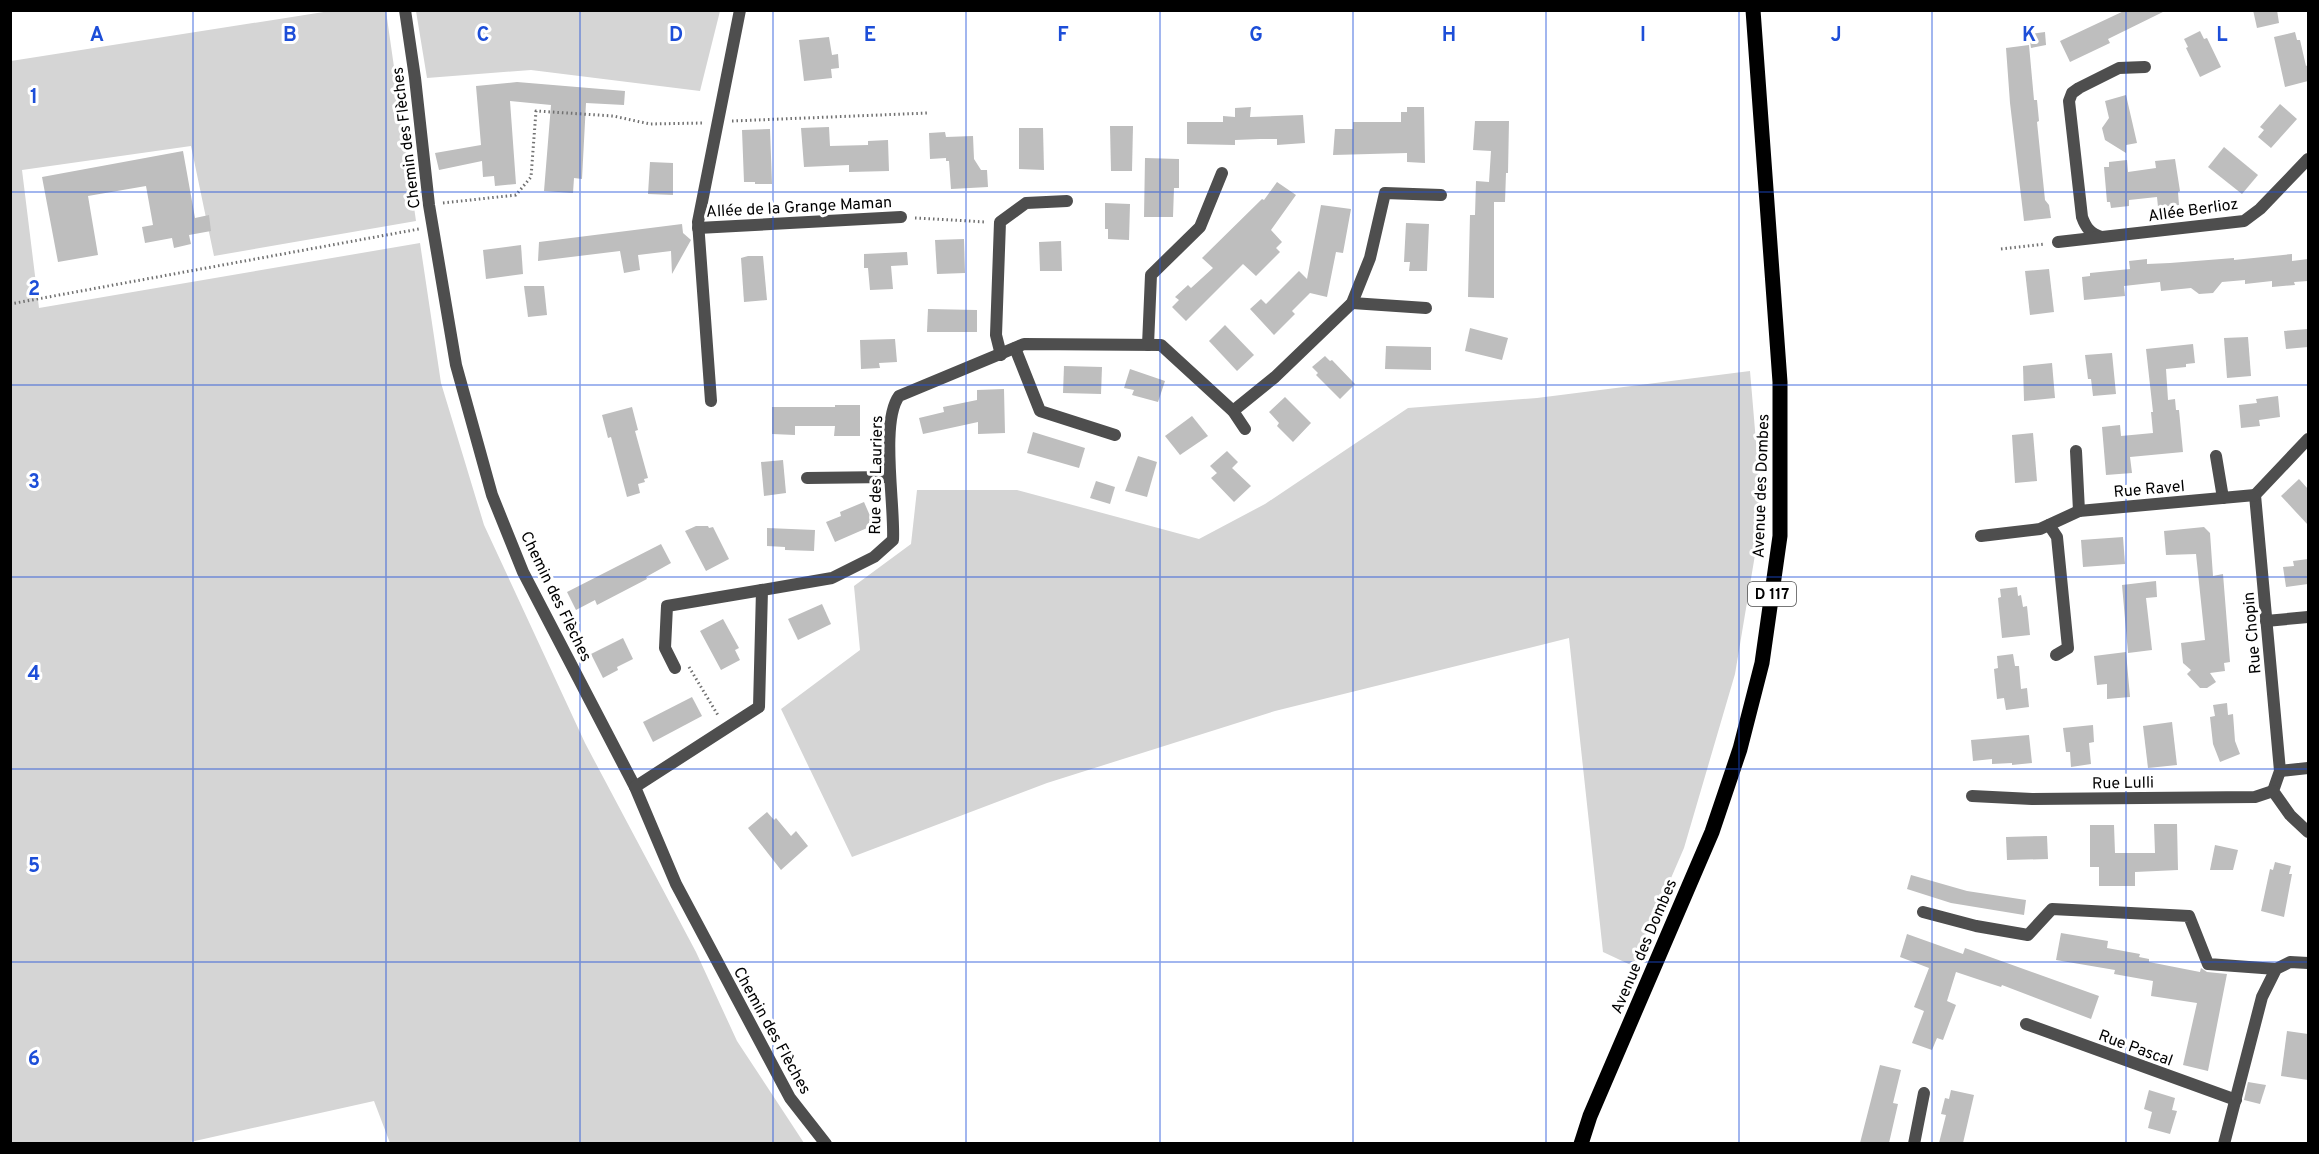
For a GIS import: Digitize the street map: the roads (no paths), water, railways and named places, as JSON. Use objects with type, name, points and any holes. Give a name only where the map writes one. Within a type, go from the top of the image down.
[{"type":"main road","name":"Avenue des Dombes","points":[[1581,1143],[1590,1116],[1712,832],[1740,749],[1762,663],[1780,536],[1780,382],[1753,10]]},
{"type":"street","name":"Chemin des Flèches","points":[[405,10],[429,205],[456,365],[492,495],[524,572],[635,787],[676,884],[790,1098],[826,1143]]},
{"type":"street","name":"Allée de la Grange Maman","points":[[711,401],[698,228],[740,10]]},
{"type":"street","points":[[2102,237],[2092,234],[2082,217],[2069,101],[2072,93],[2079,88],[2119,68],[2145,67]]},
{"type":"street","name":"Allée Berlioz","points":[[2058,242],[2244,220],[2260,209],[2308,159]]},
{"type":"street","points":[[1148,345],[1151,275],[1200,227],[1222,173]]},
{"type":"street","points":[[1233,411],[1275,377],[1352,303],[1370,258],[1384,193],[1442,195]]},
{"type":"street","points":[[1001,355],[996,335],[1000,222],[1026,203],[1067,201]]},
{"type":"street","name":"Allée de la Grange Maman","points":[[698,228],[901,217]]},
{"type":"street","points":[[1352,303],[1426,308]]},
{"type":"street","name":"Rue des Lauriers","points":[[762,590],[832,578],[874,557],[893,540],[894,523],[889,477],[892,411],[899,396],[1024,344],[1161,345],[1233,411],[1245,429]]},
{"type":"street","points":[[1015,348],[1040,411],[1115,435]]},
{"type":"street","points":[[2255,495],[2308,439]]},
{"type":"street","points":[[2076,451],[2079,511]]},
{"type":"street","points":[[2216,456],[2223,498]]},
{"type":"street","points":[[807,478],[889,477]]},
{"type":"street","name":"Rue Ravel","points":[[1981,536],[2040,529],[2079,511],[2255,495]]},
{"type":"street","name":"Rue Chopin","points":[[2255,495],[2280,771],[2273,791]]},
{"type":"street","points":[[2049,525],[2057,537],[2068,648],[2056,655]]},
{"type":"street","points":[[635,787],[759,707],[762,590],[667,606],[665,648],[675,668]]},
{"type":"street","points":[[2266,621],[2308,617]]},
{"type":"street","points":[[2280,771],[2308,768]]},
{"type":"street","points":[[2273,791],[2290,815],[2308,832]]},
{"type":"street","name":"Rue Lulli","points":[[1972,796],[2032,799],[2255,797],[2273,791]]},
{"type":"street","points":[[1923,912],[1976,926],[2028,935],[2052,909],[2189,916],[2208,964],[2276,969],[2290,962],[2308,963]]},
{"type":"street","points":[[2224,1143],[2262,997],[2276,969]]},
{"type":"street","name":"Rue Pascal","points":[[2026,1024],[2236,1100]]},
{"type":"street","points":[[1914,1143],[1924,1093]]}]
